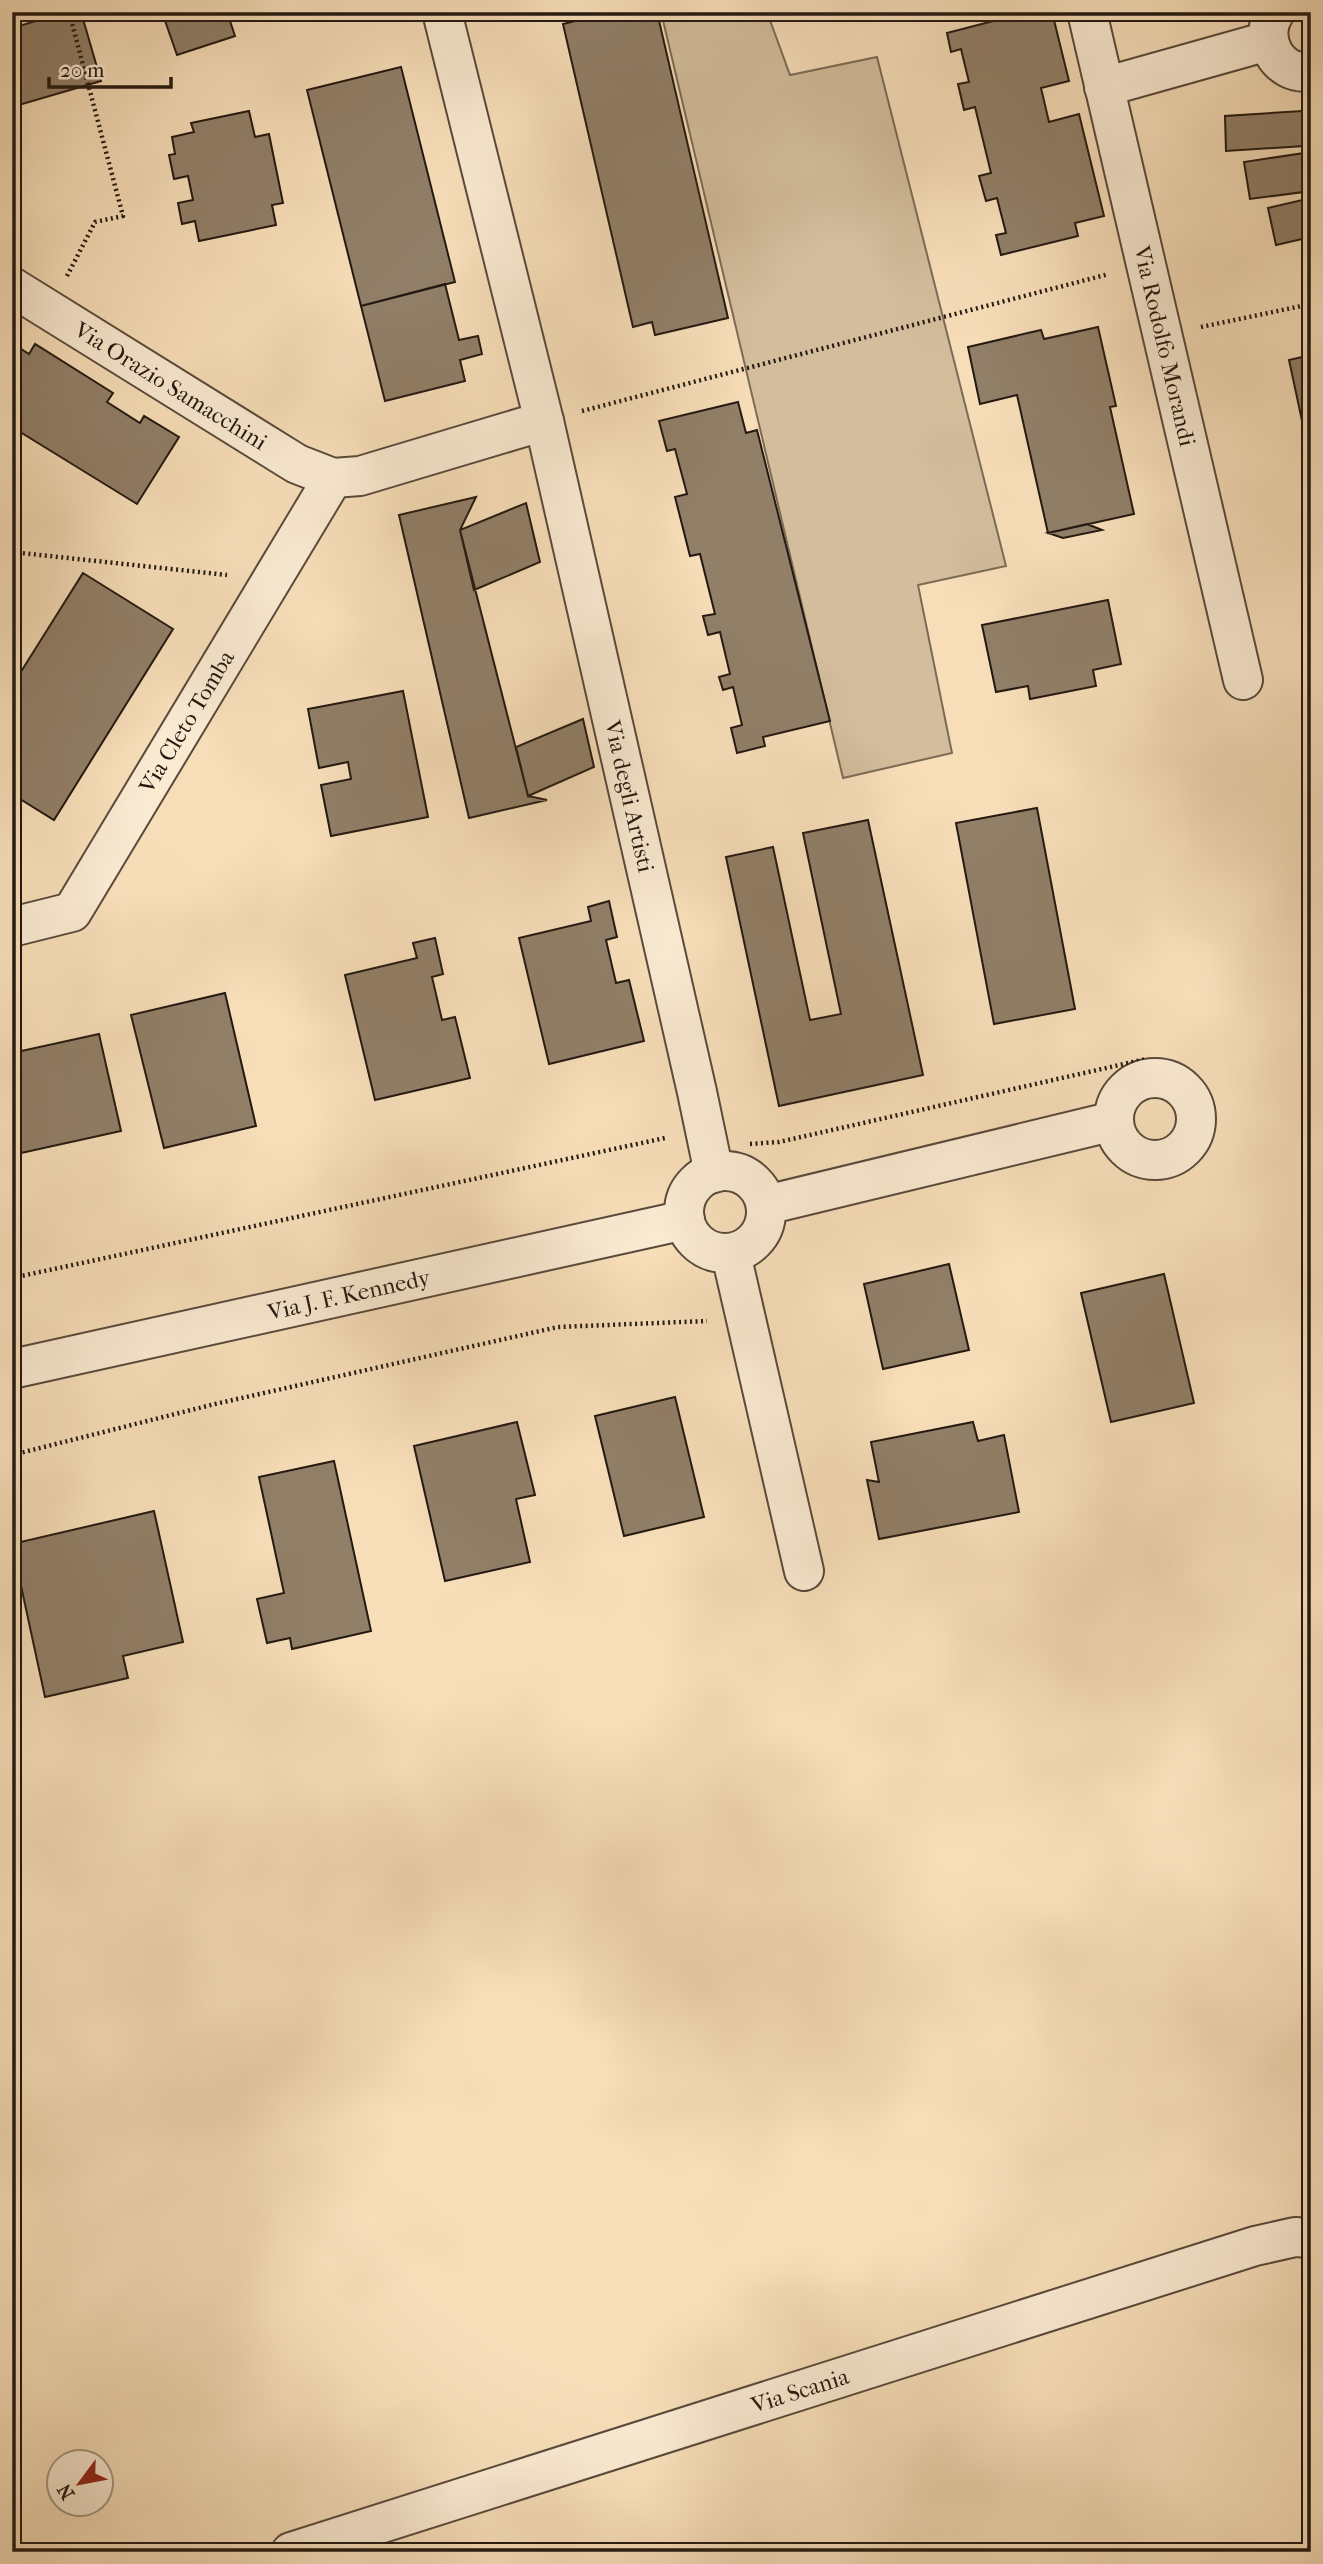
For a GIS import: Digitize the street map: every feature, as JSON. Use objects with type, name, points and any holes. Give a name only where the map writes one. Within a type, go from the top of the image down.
[{"type":"street","name":"Via degli Artisti","points":[[442,12],[544,421],[713,1173]]},
{"type":"street","name":"Via Rodolfo Morandi","points":[[1087,12],[1243,680]]},
{"type":"street","points":[[1104,87],[1272,27],[1273,53],[1281,63],[1292,70],[1311,71]]},
{"type":"street","name":"Via Orazio Samacchini","points":[[12,287],[297,464],[333,478]]},
{"type":"street","points":[[333,478],[360,476],[544,421]]},
{"type":"street","name":"Via Cleto Tomba","points":[[12,927],[72,912],[333,478]]},
{"type":"street","points":[[766,1205],[1114,1121]]},
{"type":"street","points":[[734,1172],[747,1176],[760,1190],[766,1205],[766,1222],[761,1235],[748,1248],[731,1254],[716,1253],[701,1246],[690,1234],[685,1220],[684,1203],[691,1188],[703,1177],[713,1173],[734,1172]]},
{"type":"street","name":"Via J. F. Kennedy","points":[[12,1369],[685,1220]]},
{"type":"street","points":[[731,1254],[804,1571]]},
{"type":"street","name":"Via Scania","points":[[291,2552],[1255,2246],[1295,2237],[1311,2238]]},
{"type":"path","points":[[50,310],[95,222],[123,216],[69,12]]},
{"type":"path","points":[[544,421],[1146,264]]},
{"type":"path","points":[[1163,335],[1311,304]]},
{"type":"path","points":[[12,552],[273,579]]},
{"type":"path","points":[[12,1278],[738,1122],[743,1144],[779,1142],[1146,1059]]},
{"type":"path","points":[[12,1455],[215,1404],[558,1327],[746,1320]]},
{"type":"shaded area","points":[[661,12],[767,12],[790,75],[877,57],[1006,566],[918,585],[952,753],[843,778]]},
{"type":"building","points":[[67,12],[81,12],[101,81],[12,107],[12,28]]},
{"type":"building","points":[[162,12],[227,12],[235,36],[177,55]]},
{"type":"building","points":[[612,12],[657,12],[728,318],[655,335],[652,322],[633,327],[563,24]]},
{"type":"building","points":[[1028,12],[1052,12],[1069,81],[1041,88],[1049,122],[1079,114],[1104,216],[1075,223],[1078,236],[1001,255],[996,235],[1006,233],[997,198],[986,201],[979,176],[991,173],[975,107],[964,110],[958,84],[969,82],[961,49],[951,52],[947,33]]},
{"type":"building","points":[[401,67],[455,282],[361,306],[307,90]]},
{"type":"building","points":[[249,111],[255,137],[269,134],[283,203],[272,205],[276,225],[199,241],[195,221],[182,224],[178,203],[193,200],[188,176],[174,179],[169,155],[175,154],[172,137],[194,132],[191,123]]},
{"type":"building","points":[[1302,111],[1304,146],[1226,151],[1225,116]]},
{"type":"building","points":[[1311,152],[1311,191],[1250,199],[1244,162]]},
{"type":"building","points":[[1311,198],[1311,237],[1276,245],[1268,208]]},
{"type":"building","points":[[445,284],[459,340],[478,336],[482,354],[460,360],[465,381],[385,401],[361,306]]},
{"type":"building","points":[[1098,327],[1116,406],[1110,407],[1134,514],[1048,533],[1017,395],[980,404],[968,347],[1041,330],[1044,339]]},
{"type":"building","points":[[12,343],[29,354],[35,344],[113,393],[107,402],[140,423],[144,416],[179,437],[137,504],[12,427]]},
{"type":"building","points":[[1311,355],[1311,428],[1304,430],[1289,360]]},
{"type":"building","points":[[738,402],[746,433],[757,430],[830,721],[763,737],[765,746],[737,753],[731,728],[742,725],[733,687],[723,690],[719,677],[730,674],[720,632],[708,635],[703,616],[715,614],[700,554],[690,556],[675,497],[687,494],[675,449],[667,451],[659,421]]},
{"type":"building","points":[[1311,428],[1311,457],[1310,457],[1304,430]]},
{"type":"building","points":[[476,497],[460,530],[528,796],[547,800],[469,818],[399,515]]},
{"type":"building","points":[[526,503],[540,562],[474,590],[460,530]]},
{"type":"building","points":[[1087,524],[1102,530],[1063,538],[1048,533]]},
{"type":"building","points":[[83,573],[173,629],[54,820],[12,794],[12,686]]},
{"type":"building","points":[[1108,600],[1121,664],[1093,670],[1096,686],[1030,699],[1028,686],[996,692],[982,625]]},
{"type":"building","points":[[403,691],[428,817],[331,836],[321,785],[351,779],[348,762],[319,768],[308,709]]},
{"type":"building","points":[[583,719],[594,767],[528,796],[516,747]]},
{"type":"building","points":[[1037,808],[1075,1009],[994,1024],[956,823]]},
{"type":"building","points":[[868,820],[923,1075],[779,1106],[726,857],[773,847],[810,1020],[841,1014],[803,833]]},
{"type":"building","points":[[609,901],[617,937],[606,940],[616,983],[629,980],[644,1041],[549,1064],[519,938],[591,921],[588,907]]},
{"type":"building","points":[[435,938],[443,974],[432,977],[442,1020],[455,1017],[470,1078],[375,1100],[345,975],[417,958],[413,943]]},
{"type":"building","points":[[225,993],[256,1126],[164,1148],[131,1015]]},
{"type":"building","points":[[99,1034],[121,1131],[12,1155],[12,1053]]},
{"type":"building","points":[[949,1264],[969,1350],[883,1369],[864,1284]]},
{"type":"building","points":[[1164,1274],[1194,1403],[1111,1422],[1081,1293]]},
{"type":"building","points":[[675,1397],[704,1517],[624,1536],[595,1416]]},
{"type":"building","points":[[517,1422],[535,1495],[516,1499],[530,1562],[445,1581],[414,1446]]},
{"type":"building","points":[[973,1422],[978,1441],[1004,1435],[1019,1512],[879,1539],[867,1480],[879,1482],[871,1442]]},
{"type":"building","points":[[334,1461],[371,1631],[292,1649],[290,1638],[267,1643],[257,1599],[284,1593],[259,1477]]},
{"type":"building","points":[[154,1511],[183,1642],[123,1656],[128,1678],[45,1697],[12,1544]]}]
